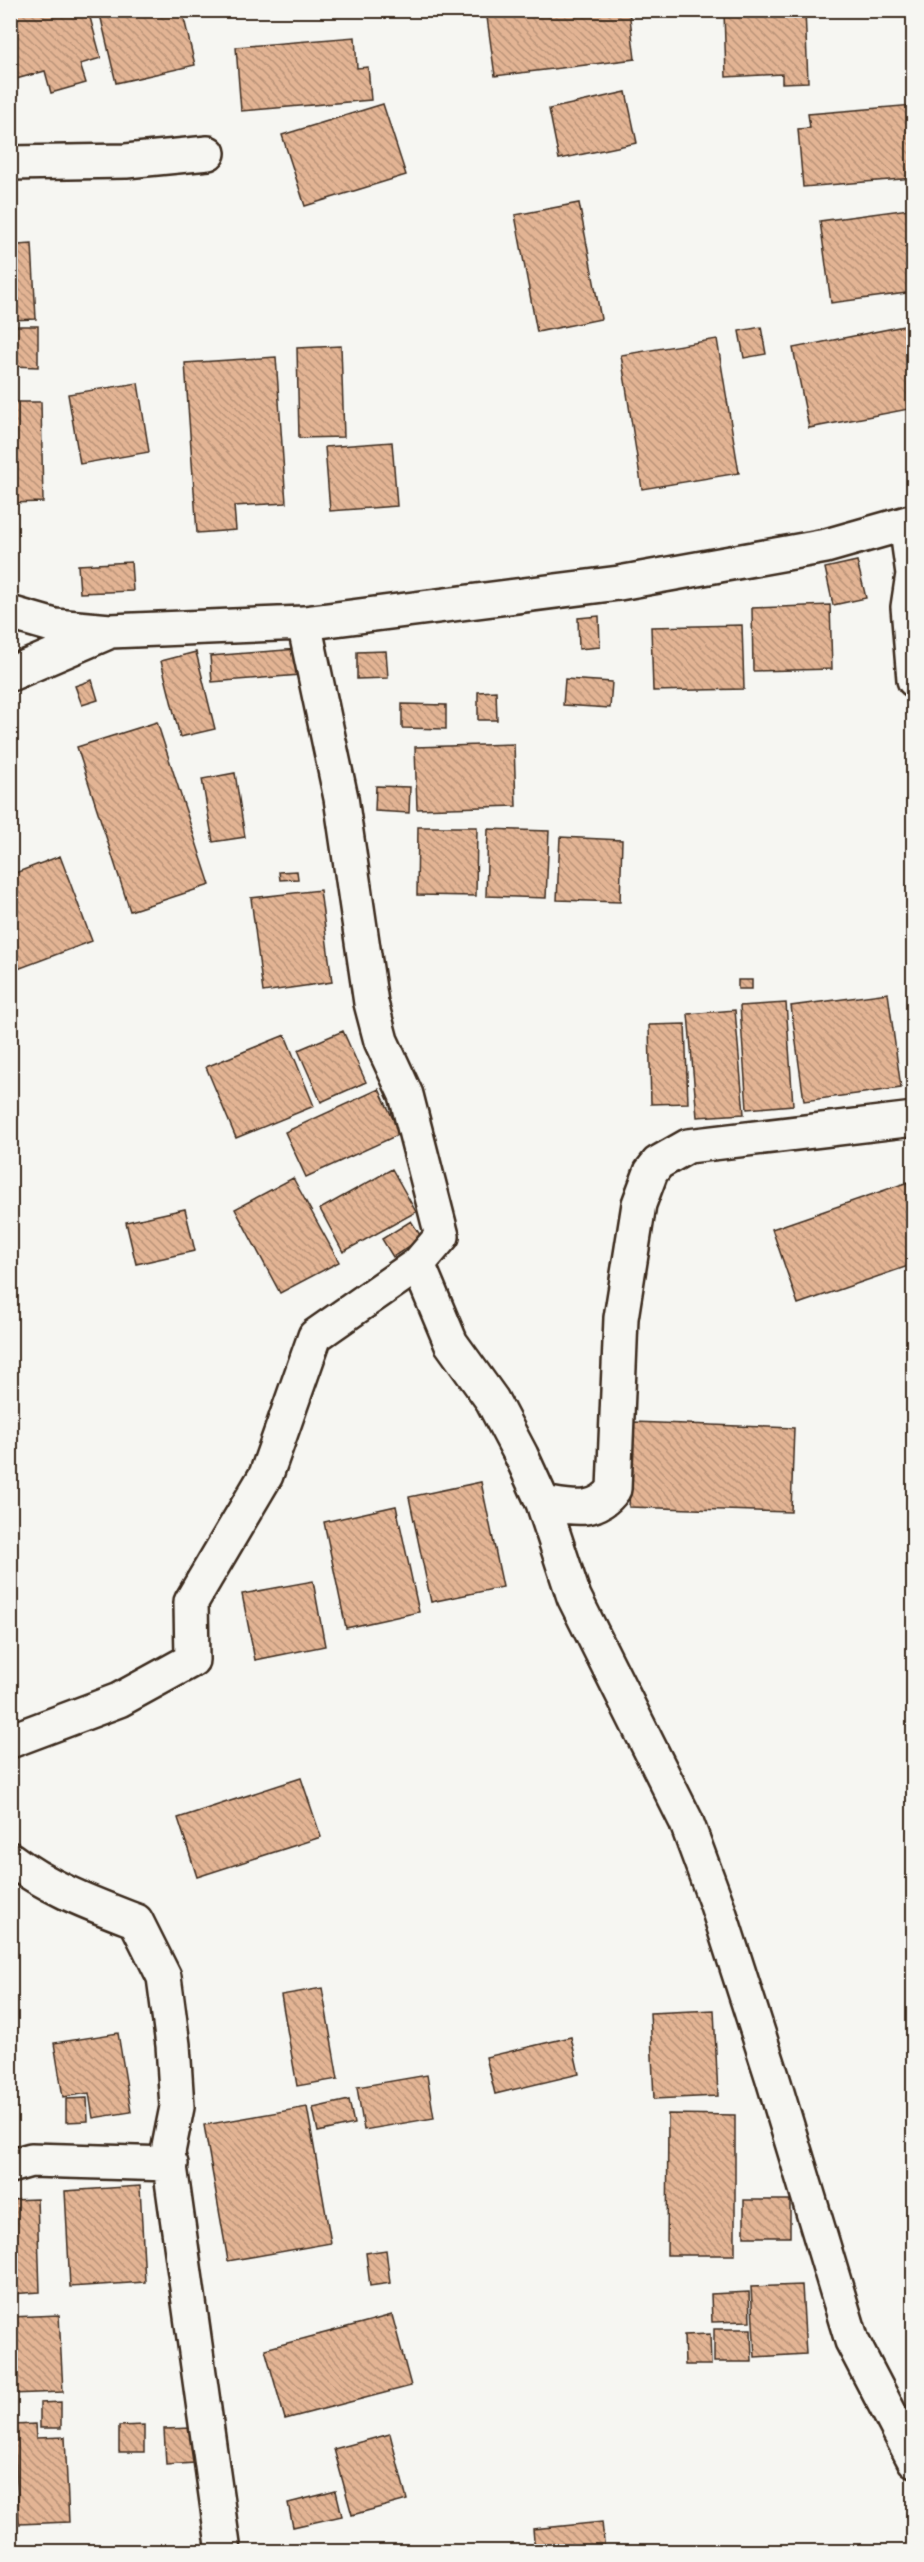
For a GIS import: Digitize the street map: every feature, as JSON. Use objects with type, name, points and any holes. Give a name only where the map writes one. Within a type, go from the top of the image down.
[{"type":"street","points":[[10,163],[126,161],[208,153]]},
{"type":"street","points":[[10,614],[55,626],[110,631],[304,623],[619,583],[826,546],[910,522],[913,574],[908,607],[914,680]]},
{"type":"street","points":[[10,1741],[119,1700],[192,1660],[191,1602],[266,1475],[315,1336],[418,1264],[442,1236],[406,1095],[381,1041],[371,1004],[341,798],[304,623]]},
{"type":"street","points":[[10,674],[110,631]]},
{"type":"street","points":[[543,1503],[576,1508],[594,1507],[607,1498],[614,1489],[621,1318],[639,1204],[651,1172],[658,1163],[688,1146],[914,1119]]},
{"type":"street","points":[[418,1264],[451,1343],[492,1400],[543,1503],[574,1597],[686,1821],[717,1905],[772,2076],[852,2341],[914,2460]]},
{"type":"street","points":[[10,1859],[26,1871],[73,1897],[136,1921],[164,1977],[173,2045],[177,2107],[168,2152],[224,2552]]},
{"type":"street","points":[[10,2166],[31,2160],[171,2164]]},
{"type":"building","points":[[10,10],[88,10],[101,58],[80,64],[86,83],[51,93],[45,71],[16,79],[10,59]]},
{"type":"building","points":[[99,10],[182,10],[195,65],[116,83]]},
{"type":"building","points":[[486,10],[629,10],[635,59],[495,76]]},
{"type":"building","points":[[805,10],[808,82],[782,83],[782,74],[726,77],[724,11]]},
{"type":"building","points":[[355,37],[357,68],[368,67],[371,100],[241,111],[236,47]]},
{"type":"building","points":[[626,92],[637,143],[559,159],[549,109]]},
{"type":"building","points":[[383,104],[406,175],[305,206],[282,135]]},
{"type":"building","points":[[914,105],[914,178],[803,187],[798,129],[810,128],[808,114]]},
{"type":"building","points":[[579,203],[601,319],[537,332],[515,215]]},
{"type":"building","points":[[909,209],[914,241],[914,292],[831,303],[820,221]]},
{"type":"building","points":[[10,217],[16,217],[18,245],[32,244],[36,319],[10,320]]},
{"type":"building","points":[[914,324],[914,408],[809,428],[793,348]]},
{"type":"building","points":[[10,326],[38,326],[38,367],[10,366]]},
{"type":"building","points":[[761,327],[766,354],[744,358],[739,331]]},
{"type":"building","points":[[717,339],[739,473],[642,489],[621,355]]},
{"type":"building","points":[[341,346],[344,437],[299,438],[297,348]]},
{"type":"building","points":[[276,357],[286,503],[234,506],[236,530],[197,533],[185,363]]},
{"type":"building","points":[[138,383],[149,452],[80,464],[68,394]]},
{"type":"building","points":[[10,402],[41,402],[43,502],[10,503]]},
{"type":"building","points":[[392,442],[397,506],[330,511],[325,447]]},
{"type":"building","points":[[857,561],[866,598],[833,605],[825,568]]},
{"type":"building","points":[[131,562],[133,591],[80,593],[78,565]]},
{"type":"building","points":[[830,605],[832,669],[753,671],[752,608]]},
{"type":"building","points":[[599,616],[600,647],[579,649],[578,618]]},
{"type":"building","points":[[742,625],[744,689],[653,691],[651,627]]},
{"type":"building","points":[[298,649],[300,675],[212,682],[210,656]]},
{"type":"building","points":[[386,651],[388,678],[357,679],[357,652]]},
{"type":"building","points":[[196,652],[215,729],[180,737],[161,661]]},
{"type":"building","points":[[565,679],[612,682],[610,708],[563,705]]},
{"type":"building","points":[[92,680],[98,700],[82,705],[75,686]]},
{"type":"building","points":[[496,691],[497,720],[478,720],[478,692]]},
{"type":"building","points":[[402,704],[446,705],[446,729],[402,728]]},
{"type":"building","points":[[157,722],[210,885],[130,911],[77,747]]},
{"type":"building","points":[[514,744],[516,806],[417,809],[415,747]]},
{"type":"building","points":[[235,773],[245,837],[213,842],[202,779]]},
{"type":"building","points":[[376,786],[410,787],[409,813],[375,811]]},
{"type":"building","points":[[418,827],[477,827],[476,896],[417,895]]},
{"type":"building","points":[[488,829],[549,831],[546,898],[486,896]]},
{"type":"building","points":[[560,837],[622,840],[620,902],[557,900]]},
{"type":"building","points":[[60,856],[92,941],[10,972],[10,875]]},
{"type":"building","points":[[297,871],[298,879],[280,880],[279,872]]},
{"type":"building","points":[[320,890],[332,982],[263,992],[251,898]]},
{"type":"building","points":[[738,980],[752,980],[752,989],[738,989]]},
{"type":"building","points":[[888,993],[901,1088],[804,1101],[791,1006]]},
{"type":"building","points":[[786,1003],[793,1105],[747,1109],[740,1006]]},
{"type":"building","points":[[735,1010],[744,1114],[697,1117],[688,1014]]},
{"type":"building","points":[[685,1024],[688,1103],[651,1104],[649,1025]]},
{"type":"building","points":[[343,1031],[366,1082],[321,1102],[298,1050]]},
{"type":"building","points":[[285,1035],[314,1106],[236,1138],[206,1067]]},
{"type":"building","points":[[379,1089],[400,1134],[306,1177],[285,1132]]},
{"type":"building","points":[[392,1169],[416,1212],[343,1252],[320,1209]]},
{"type":"building","points":[[293,1178],[339,1262],[280,1293],[235,1209]]},
{"type":"building","points":[[914,1180],[914,1264],[798,1304],[772,1229]]},
{"type":"building","points":[[185,1209],[195,1251],[136,1264],[126,1222]]},
{"type":"building","points":[[411,1221],[422,1238],[393,1257],[382,1239]]},
{"type":"building","points":[[633,1422],[794,1428],[791,1512],[629,1507]]},
{"type":"building","points":[[481,1482],[503,1587],[431,1602],[409,1497]]},
{"type":"building","points":[[396,1506],[419,1612],[346,1628],[324,1522]]},
{"type":"building","points":[[313,1581],[325,1646],[255,1660],[242,1594]]},
{"type":"building","points":[[301,1778],[321,1837],[197,1877],[178,1818]]},
{"type":"building","points":[[322,1988],[338,2079],[297,2086],[281,1995]]},
{"type":"building","points":[[714,2010],[718,2096],[654,2099],[650,2013]]},
{"type":"building","points":[[118,2033],[131,2112],[93,2118],[89,2093],[63,2097],[54,2043]]},
{"type":"building","points":[[571,2037],[579,2074],[495,2094],[486,2057]]},
{"type":"building","points":[[427,2075],[434,2118],[364,2130],[357,2087]]},
{"type":"building","points":[[87,2098],[88,2121],[66,2122],[66,2099]]},
{"type":"building","points":[[349,2100],[354,2124],[318,2132],[313,2108]]},
{"type":"building","points":[[307,2107],[331,2243],[228,2261],[204,2125]]},
{"type":"building","points":[[668,2114],[735,2115],[735,2255],[667,2255]]},
{"type":"building","points":[[140,2186],[145,2282],[70,2287],[65,2191]]},
{"type":"building","points":[[37,2199],[40,2292],[10,2294],[10,2200]]},
{"type":"building","points":[[744,2200],[790,2200],[790,2237],[744,2237]]},
{"type":"building","points":[[386,2250],[390,2283],[370,2286],[366,2253]]},
{"type":"building","points":[[802,2285],[806,2354],[755,2357],[751,2287]]},
{"type":"building","points":[[749,2292],[750,2321],[712,2322],[711,2294]]},
{"type":"building","points":[[59,2315],[63,2392],[10,2394],[10,2317]]},
{"type":"building","points":[[392,2315],[411,2386],[285,2419],[265,2349]]},
{"type":"building","points":[[714,2329],[751,2329],[752,2362],[714,2362]]},
{"type":"building","points":[[710,2334],[711,2365],[685,2365],[684,2335]]},
{"type":"building","points":[[61,2402],[61,2428],[40,2428],[40,2403]]},
{"type":"building","points":[[35,2424],[36,2438],[65,2437],[69,2522],[19,2524],[14,2425]]},
{"type":"building","points":[[144,2425],[144,2452],[119,2452],[119,2426]]},
{"type":"building","points":[[192,2428],[194,2463],[166,2465],[164,2429]]},
{"type":"building","points":[[390,2434],[407,2500],[352,2515],[334,2449]]},
{"type":"building","points":[[336,2491],[342,2516],[293,2527],[288,2503]]},
{"type":"building","points":[[602,2522],[605,2552],[535,2552],[533,2529]]}]
